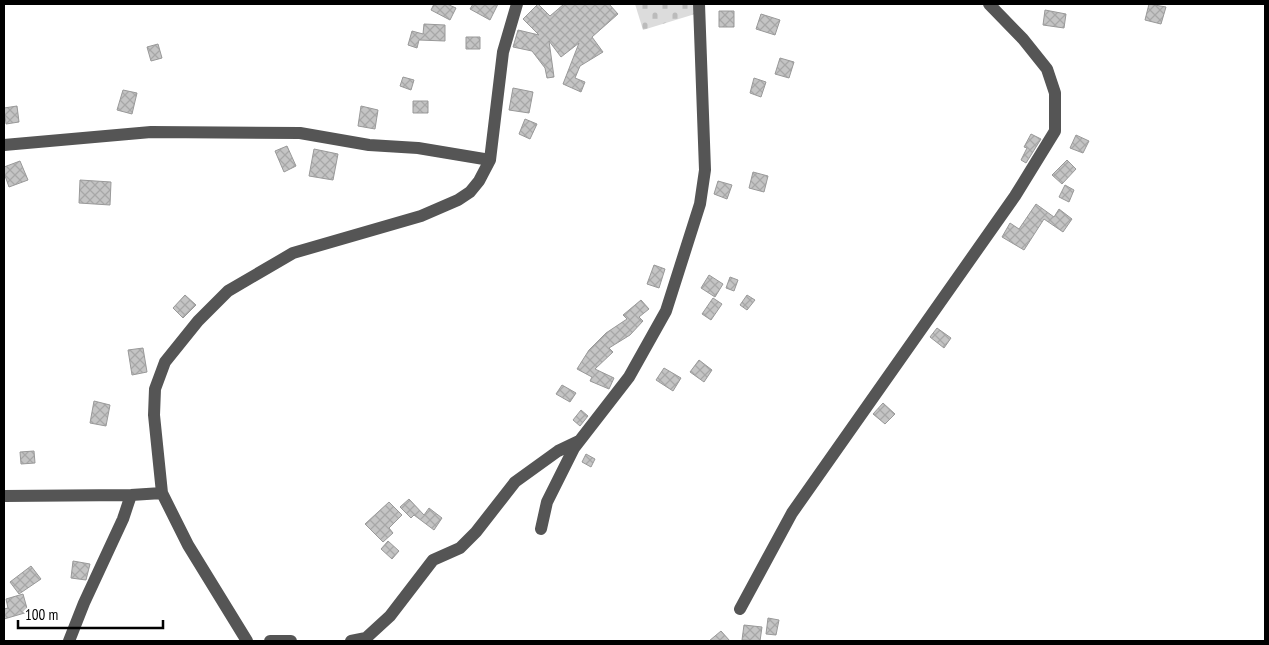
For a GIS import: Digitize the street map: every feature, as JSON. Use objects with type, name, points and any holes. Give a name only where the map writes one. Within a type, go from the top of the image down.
[{"type":"street","points":[[247,641],[188,545],[162,493],[154,415],[155,389],[165,362],[198,321],[228,291],[293,253],[421,216],[458,200],[470,192],[479,181],[490,160],[503,52],[517,4]]},
{"type":"street","points":[[541,529],[547,502],[574,448],[629,377],[666,311],[700,204],[705,170],[699,4]]},
{"type":"street","points":[[740,608],[792,512],[1009,203],[1055,131],[1055,93],[1047,69],[1023,39],[989,4]]},
{"type":"street","points":[[4,145],[151,132],[300,133],[370,144],[418,148],[490,160]]},
{"type":"street","points":[[351,641],[366,638],[390,616],[433,560],[460,548],[476,532],[515,482],[558,451],[580,440]]},
{"type":"street","points":[[4,496],[162,493]]},
{"type":"street","points":[[69,641],[84,603],[123,519],[131,495]]},
{"type":"street","points":[[270,641],[291,641]]},
{"type":"green space","points":[[635,4],[693,4],[695,14],[643,30]]},
{"type":"building","points":[[434,4],[447,4],[456,8],[450,20],[431,10]]},
{"type":"building","points":[[473,4],[498,4],[490,20],[470,9]]},
{"type":"building","points":[[538,4],[550,16],[564,4],[609,4],[618,14],[592,37],[603,52],[580,66],[575,78],[585,82],[581,92],[563,84],[579,43],[561,57],[549,41],[554,77],[547,78],[545,68],[532,51],[513,47],[518,30],[539,35],[523,19]]},
{"type":"building","points":[[1149,4],[1166,7],[1161,24],[1145,20]]},
{"type":"building","points":[[1045,10],[1066,14],[1064,28],[1043,25]]},
{"type":"building","points":[[719,11],[734,11],[734,27],[719,27]]},
{"type":"building","points":[[761,14],[780,20],[775,35],[756,29]]},
{"type":"building","points":[[424,24],[445,25],[445,41],[419,40],[417,48],[408,45],[412,31],[423,34]]},
{"type":"building","points":[[466,37],[480,37],[480,49],[466,49]]},
{"type":"building","points":[[158,44],[162,58],[151,61],[147,47]]},
{"type":"building","points":[[780,58],[794,62],[789,78],[775,74]]},
{"type":"building","points":[[403,77],[414,80],[411,90],[400,86]]},
{"type":"building","points":[[754,78],[766,82],[761,97],[750,93]]},
{"type":"building","points":[[513,88],[533,92],[529,113],[509,110]]},
{"type":"building","points":[[123,90],[137,93],[132,114],[117,110]]},
{"type":"building","points":[[413,101],[428,101],[428,113],[413,113]]},
{"type":"building","points":[[17,106],[19,122],[6,124],[4,108]]},
{"type":"building","points":[[361,106],[378,110],[375,129],[358,126]]},
{"type":"building","points":[[525,119],[537,124],[530,139],[519,134]]},
{"type":"building","points":[[1031,134],[1041,139],[1026,163],[1021,160],[1027,148],[1024,147]]},
{"type":"building","points":[[1076,135],[1089,141],[1083,153],[1070,148]]},
{"type":"building","points":[[287,146],[296,166],[284,172],[275,151]]},
{"type":"building","points":[[314,149],[338,154],[333,180],[309,176]]},
{"type":"building","points":[[1067,160],[1076,169],[1062,184],[1052,175]]},
{"type":"building","points":[[20,161],[28,180],[9,187],[4,167]]},
{"type":"building","points":[[753,172],[768,176],[764,192],[749,188]]},
{"type":"building","points":[[80,180],[111,182],[110,205],[79,203]]},
{"type":"building","points":[[718,181],[732,185],[727,199],[714,194]]},
{"type":"building","points":[[1065,185],[1074,190],[1069,202],[1059,197]]},
{"type":"building","points":[[1036,204],[1054,217],[1059,209],[1072,219],[1063,232],[1044,219],[1024,250],[1002,237],[1010,223],[1019,229]]},
{"type":"building","points":[[654,265],[665,269],[659,288],[647,284]]},
{"type":"building","points":[[709,275],[723,284],[715,297],[701,288]]},
{"type":"building","points":[[730,277],[738,280],[734,291],[726,288]]},
{"type":"building","points":[[185,295],[196,305],[183,318],[173,308]]},
{"type":"building","points":[[747,295],[755,300],[747,310],[740,305]]},
{"type":"building","points":[[713,298],[722,304],[711,320],[702,314]]},
{"type":"building","points":[[641,300],[649,309],[639,317],[643,321],[630,335],[609,348],[613,352],[595,369],[614,378],[609,389],[590,381],[592,377],[577,369],[589,350],[606,333],[627,319],[623,315]]},
{"type":"building","points":[[937,328],[951,338],[944,348],[930,337]]},
{"type":"building","points":[[143,348],[147,372],[132,375],[128,350]]},
{"type":"building","points":[[699,360],[712,370],[704,382],[690,372]]},
{"type":"building","points":[[664,368],[681,378],[673,391],[656,380]]},
{"type":"building","points":[[562,385],[576,393],[570,402],[556,394]]},
{"type":"building","points":[[94,401],[110,405],[106,426],[90,423]]},
{"type":"building","points":[[883,403],[895,414],[885,424],[873,414]]},
{"type":"building","points":[[581,410],[588,416],[580,426],[573,420]]},
{"type":"building","points":[[34,451],[35,463],[21,464],[20,452]]},
{"type":"building","points":[[586,454],[595,459],[591,467],[582,462]]},
{"type":"building","points":[[409,499],[424,515],[429,508],[442,518],[434,530],[414,515],[411,518],[400,507]]},
{"type":"building","points":[[389,502],[402,515],[389,528],[393,533],[383,542],[365,524]]},
{"type":"building","points":[[388,541],[399,551],[392,559],[381,549]]},
{"type":"building","points":[[73,561],[90,564],[86,580],[71,578]]},
{"type":"building","points":[[31,566],[41,579],[19,594],[10,582]]},
{"type":"building","points":[[23,594],[28,612],[4,619],[4,609],[8,608],[6,599]]},
{"type":"building","points":[[768,618],[779,620],[776,635],[766,634]]},
{"type":"building","points":[[744,625],[762,627],[760,641],[742,640]]},
{"type":"building","points":[[721,631],[730,641],[709,641]]}]
